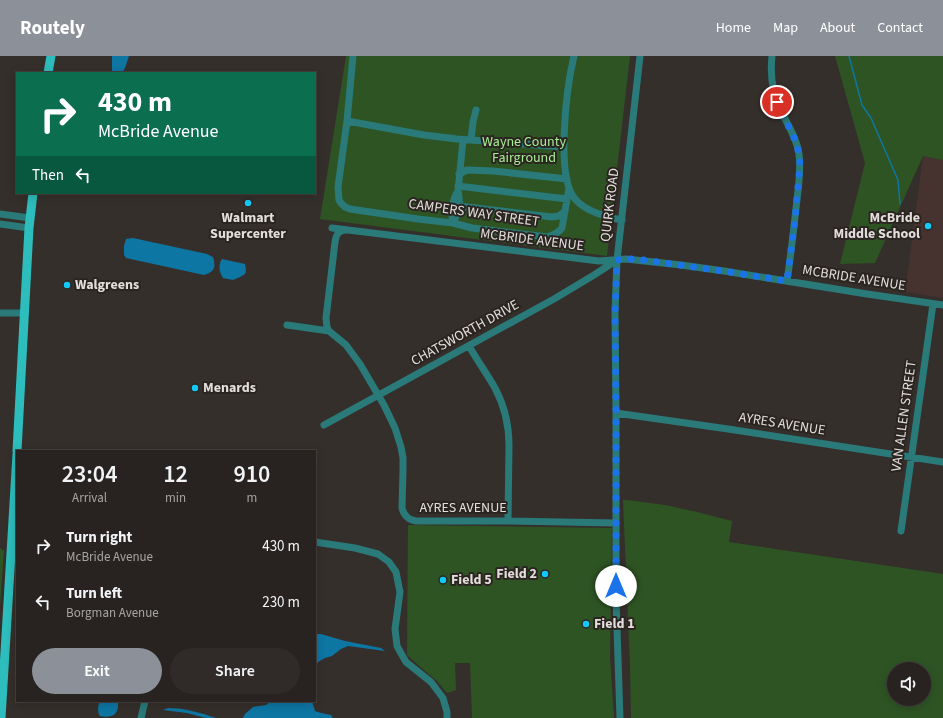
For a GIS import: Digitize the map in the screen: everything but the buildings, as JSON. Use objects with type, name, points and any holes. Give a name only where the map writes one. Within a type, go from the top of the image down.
[{"type":"main road","points":[[48,72],[51,56]]},
{"type":"main road","points":[[17,450],[29,228],[33,194]]},
{"type":"main road","points":[[1,718],[16,470]]},
{"type":"street","points":[[353,56],[347,121],[424,135],[463,140],[563,147]]},
{"type":"street","points":[[574,56],[568,88],[563,147],[569,188],[573,198],[586,208],[612,218],[622,220]]},
{"type":"street","name":"QUIRK ROAD","points":[[620,718],[616,598],[615,312],[617,260],[640,56]]},
{"type":"street","points":[[772,56],[771,72],[773,90],[796,142],[800,164],[795,220],[787,281]]},
{"type":"street","points":[[471,140],[476,110]]},
{"type":"street","name":"CAMPERS WAY STREET","points":[[347,121],[338,196],[341,203],[350,209],[454,223],[472,228],[548,237],[559,232],[562,228],[569,188]]},
{"type":"street","points":[[454,223],[459,211],[460,199],[458,188],[463,140]]},
{"type":"street","points":[[459,174],[466,170],[493,170],[567,179]]},
{"type":"street","points":[[458,188],[567,198]]},
{"type":"street","points":[[454,223],[452,216],[454,195],[458,188]]},
{"type":"street","points":[[459,206],[552,217],[559,216],[565,211]]},
{"type":"street","points":[[0,214],[30,218]]},
{"type":"street","points":[[0,224],[29,228]]},
{"type":"street","name":"MCBRIDE AVENUE","points":[[332,228],[599,261],[626,259],[642,260],[724,271],[943,305]]},
{"type":"street","points":[[347,230],[341,231],[337,234],[335,242],[326,318],[327,327],[329,331],[346,345],[354,355],[379,396]]},
{"type":"street","name":"CHATSWORTH DRIVE","points":[[324,425],[554,299],[617,260]]},
{"type":"street","name":"VAN ALLEN STREET","points":[[901,531],[933,304]]},
{"type":"street","points":[[0,313],[25,313]]},
{"type":"street","points":[[287,325],[329,331]]},
{"type":"street","points":[[469,346],[495,389],[505,413],[509,434],[508,521]]},
{"type":"street","name":"AYRES AVENUE","points":[[379,396],[395,428],[401,447],[404,470],[402,508],[404,513],[411,520],[616,523]]},
{"type":"street","name":"AYRES AVENUE","points":[[616,413],[728,428],[943,462]]},
{"type":"street","points":[[316,542],[355,548],[378,554],[390,562],[396,572],[400,592],[395,629],[397,646],[406,662],[431,682],[443,698],[447,718]]},
{"type":"street","points":[[141,718],[146,702]]},
{"type":"shaded area","name":"McBride Middle School","points":[[923,156],[943,160],[943,298],[905,292]]},
{"type":"green space","name":"Wayne County Fairground","points":[[346,56],[630,56],[607,256],[320,219]]},
{"type":"green space","points":[[835,56],[943,56],[943,160],[923,156],[875,263],[840,264],[865,163]]},
{"type":"green space","points":[[623,500],[665,505],[732,521],[729,542],[943,574],[943,718],[631,718]]},
{"type":"green space","points":[[408,525],[612,528],[610,657],[614,718],[472,718],[470,663],[455,663],[456,690],[447,693],[437,681],[407,655]]},
{"type":"green space","points":[[0,548],[4,551],[0,606]]},
{"type":"water","points":[[112,56],[129,56],[123,72],[112,71]]},
{"type":"water","points":[[133,238],[207,254],[213,257],[214,269],[204,275],[126,258],[124,255],[124,246],[126,239]]},
{"type":"water","points":[[222,259],[245,264],[245,274],[233,280],[223,278],[220,268]]},
{"type":"water","points":[[316,634],[381,648],[385,651],[348,646],[332,656],[318,662],[316,666]]},
{"type":"water","points":[[100,702],[118,702],[116,713],[108,717],[100,716],[98,713]]},
{"type":"water","points":[[270,702],[312,702],[315,711],[331,715],[333,718],[243,718],[245,714],[253,707],[266,705]]},
{"type":"water","points":[[168,708],[187,710],[216,718],[206,718],[187,713],[163,710]]},
{"type":"waterway","points":[[849,56],[862,105],[871,118],[898,180],[900,204]]},
{"type":"place","name":"Walmart Supercenter","points":[[248,203]]},
{"type":"place","name":"McBride Middle School","points":[[928,226]]},
{"type":"place","name":"Walgreens","points":[[67,285]]},
{"type":"place","name":"Menards","points":[[195,388]]},
{"type":"place","name":"Field 2","points":[[545,574]]},
{"type":"place","name":"Field 5","points":[[443,580]]},
{"type":"place","name":"Field 1","points":[[586,624]]},
{"type":"route","points":[[616,586],[615,312],[617,260],[626,259],[724,271],[787,281],[795,220],[800,164],[794,136],[777,102]]}]
